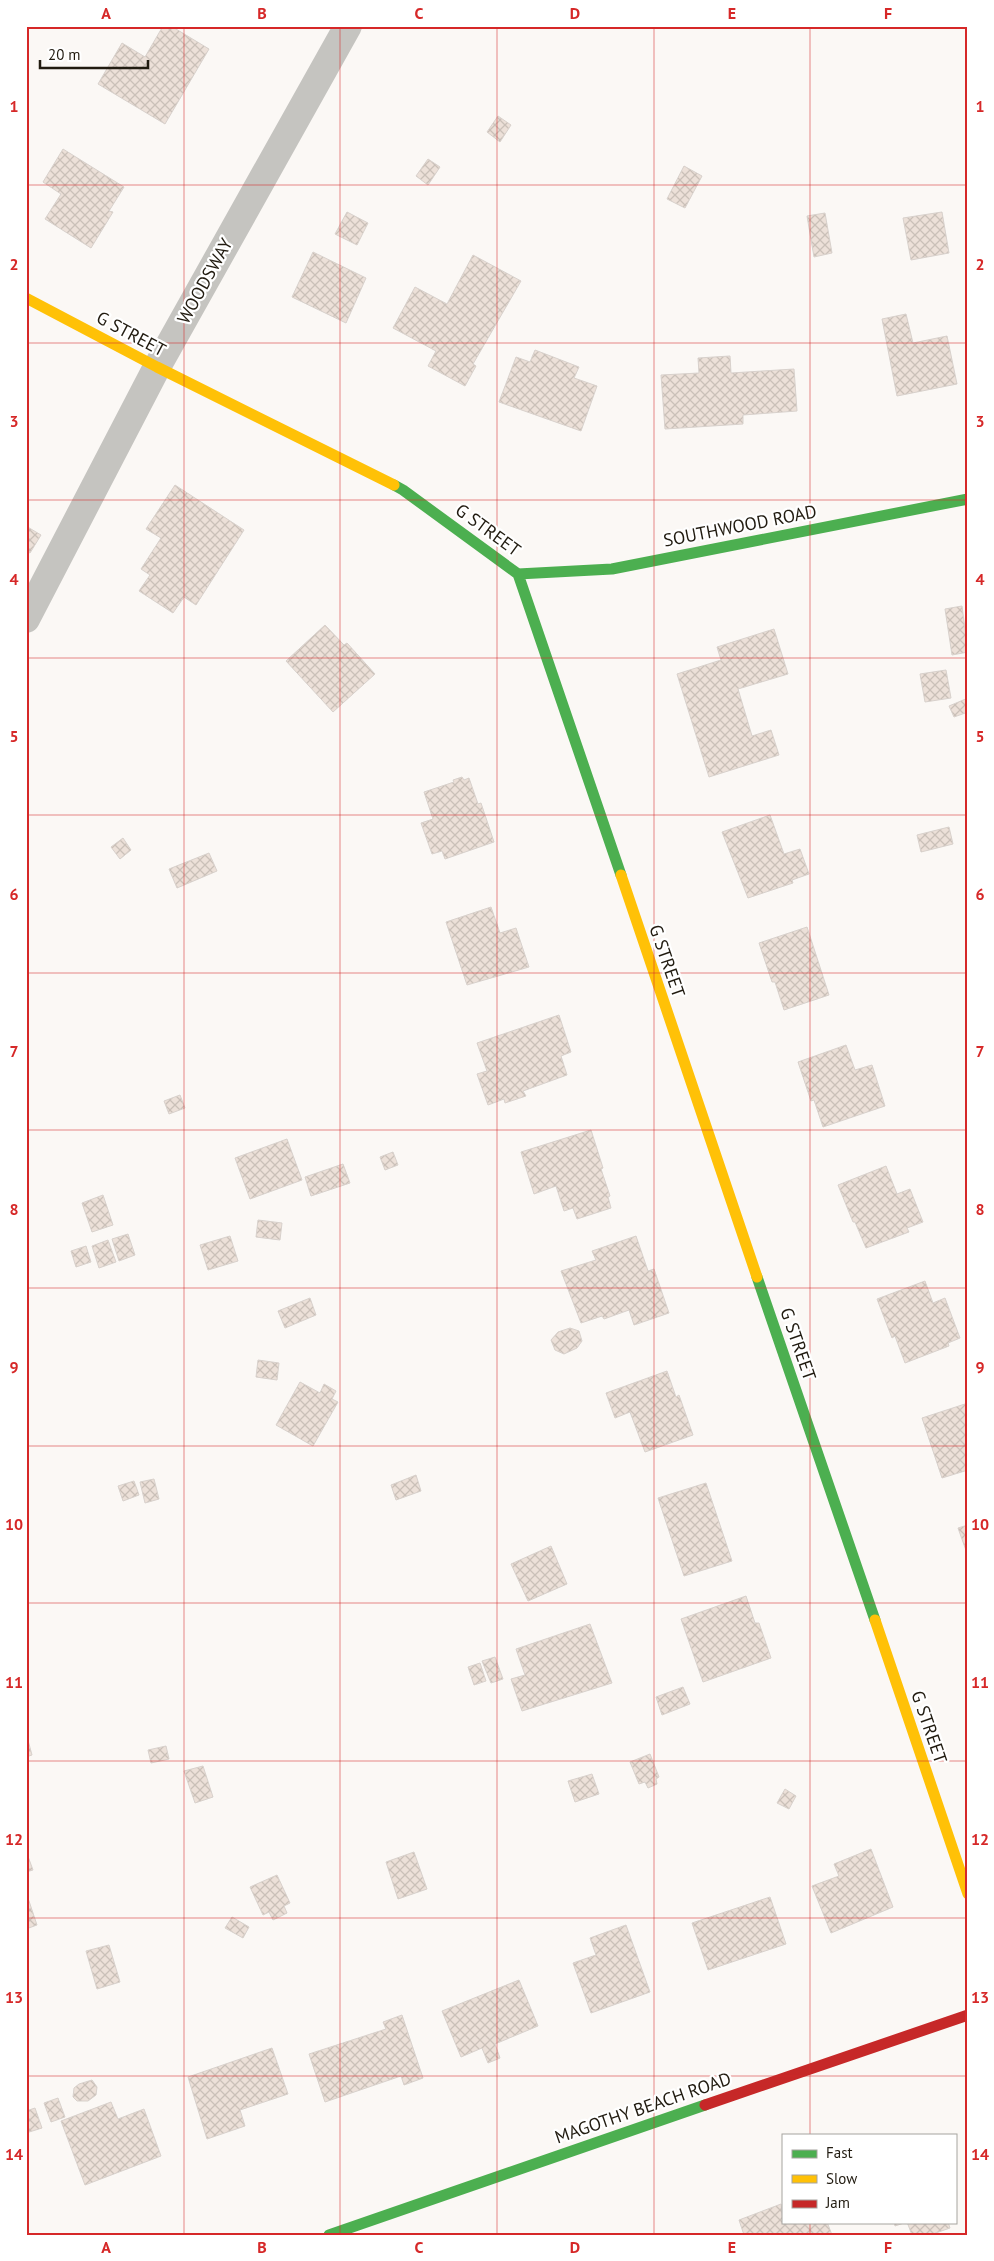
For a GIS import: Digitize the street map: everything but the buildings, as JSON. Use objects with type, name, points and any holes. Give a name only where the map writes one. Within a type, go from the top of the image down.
[{"type":"street","name":"WOODSWAY","points":[[26,619],[157,368],[348,26]]},
{"type":"street","name":"G STREET","points":[[26,298],[157,368],[403,490],[518,574],[968,1894]]},
{"type":"street","name":"SOUTHWOOD ROAD","points":[[518,574],[612,569],[968,499]]},
{"type":"street","name":"MAGOTHY BEACH ROAD","points":[[329,2235],[968,2015]]},
{"type":"traffic: fast","points":[[394,485],[518,574],[621,875]]},
{"type":"traffic: fast","points":[[518,574],[612,569],[968,499]]},
{"type":"traffic: fast","points":[[757,1277],[875,1620]]},
{"type":"traffic: fast","points":[[329,2235],[705,2105]]},
{"type":"traffic: slow","points":[[26,298],[157,367],[394,485]]},
{"type":"traffic: slow","points":[[621,875],[757,1277]]},
{"type":"traffic: slow","points":[[875,1620],[968,1894]]},
{"type":"traffic: jam","points":[[705,2105],[968,2015]]}]
